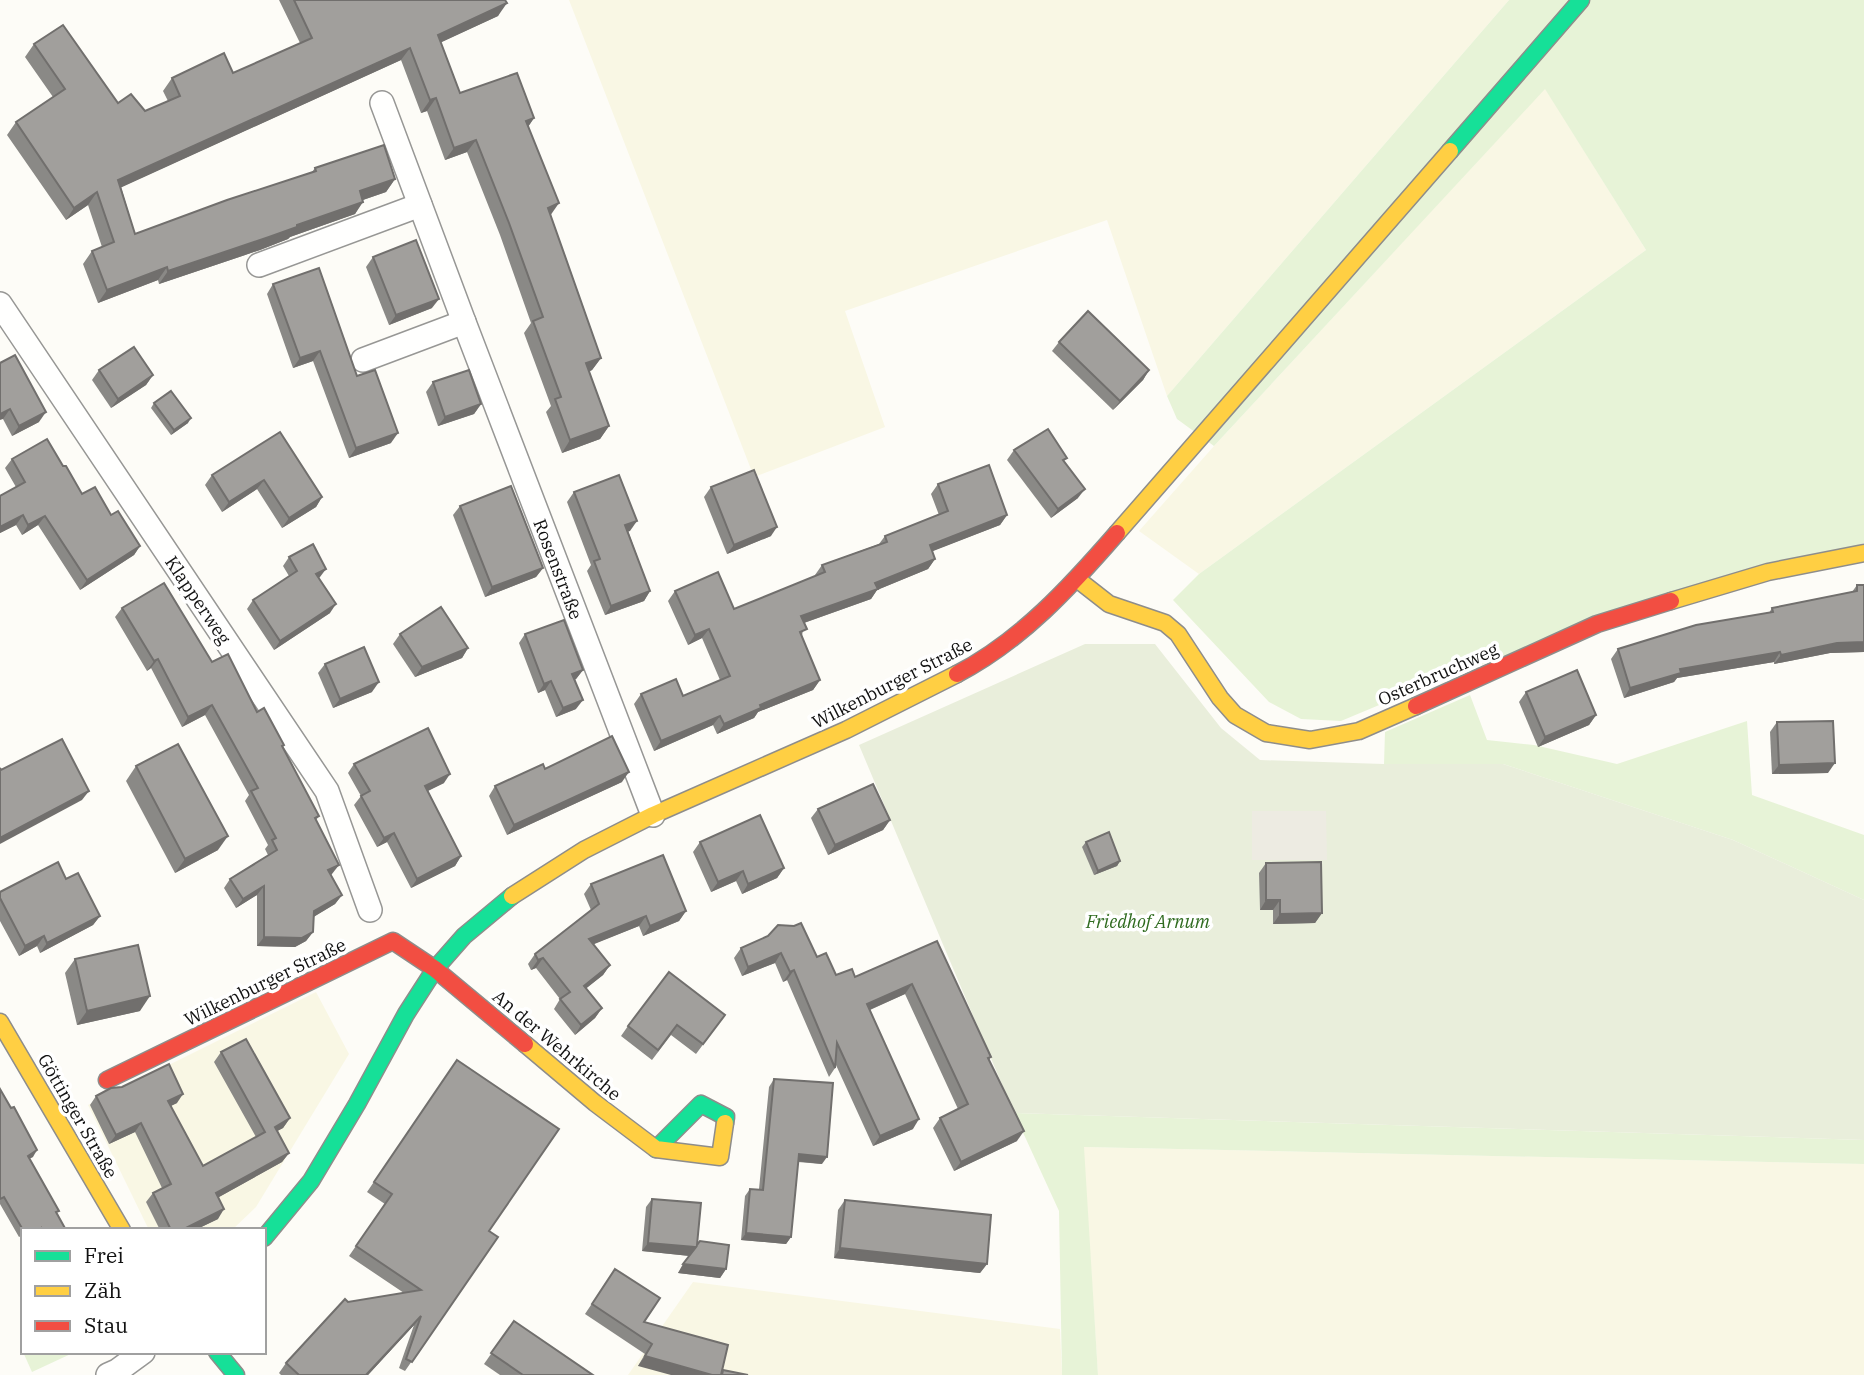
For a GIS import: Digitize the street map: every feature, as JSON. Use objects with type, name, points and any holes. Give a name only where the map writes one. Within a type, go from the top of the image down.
[{"type":"main road","name":"Wilkenburger Straße","points":[[266,1236],[311,1181],[357,1104],[405,1014],[435,969],[464,936],[512,897],[584,850],[653,815],[846,730],[970,667],[1010,641],[1077,579],[1581,0]]},
{"type":"main road","name":"Osterbruchweg","points":[[1077,579],[1109,604],[1166,623],[1178,634],[1220,698],[1235,715],[1266,733],[1310,740],[1359,731],[1597,624],[1768,572],[1864,553]]},
{"type":"main road","name":"Wilkenburger Straße","points":[[107,1080],[393,942],[435,969]]},
{"type":"main road","name":"An der Wehrkirche","points":[[435,969],[585,1095],[656,1149]]},
{"type":"main road","name":"Göttinger Straße","points":[[0,1022],[121,1228]]},
{"type":"main road","points":[[219,1354],[236,1375]]},
{"type":"street","name":"Rosenstraße","points":[[382,103],[653,815]]},
{"type":"street","points":[[259,265],[419,205]]},
{"type":"street","name":"Klapperweg","points":[[0,304],[327,791],[370,910]]},
{"type":"street","points":[[363,360],[464,322]]},
{"type":"street","points":[[108,1375],[140,1354]]},
{"type":"shaded area","points":[[569,0],[1509,0],[1167,396],[1107,220],[845,311],[885,427],[754,477]]},
{"type":"shaded area","points":[[1545,88],[1646,250],[1199,574],[1139,531],[1214,446]]},
{"type":"shaded area","points":[[1252,811],[1326,811],[1327,860],[1252,860]]},
{"type":"shaded area","points":[[316,992],[349,1054],[256,1207],[234,1228],[148,1228],[88,1105]]},
{"type":"shaded area","points":[[1083,1147],[1864,1164],[1864,1375],[1098,1375]]},
{"type":"shaded area","points":[[693,1282],[1060,1329],[1062,1375],[628,1375]]},
{"type":"green space","points":[[1509,0],[1864,0],[1864,543],[1458,672],[1341,721],[1301,719],[1269,702],[1173,600],[1199,574],[1646,250],[1545,89],[1214,446],[1177,419],[1167,396]]},
{"type":"green space","name":"Friedhof Arnum","points":[[1085,644],[1155,644],[1221,728],[1260,760],[1503,764],[1733,840],[1864,900],[1864,1140],[1014,1113],[859,745]]},
{"type":"green space","points":[[1470,695],[1487,740],[1534,745],[1617,764],[1747,721],[1752,795],[1864,835],[1864,900],[1733,840],[1503,764],[1384,764],[1385,732]]},
{"type":"green space","points":[[1014,1113],[1864,1140],[1864,1164],[1084,1147],[1098,1375],[1062,1375],[1059,1211]]},
{"type":"green space","points":[[24,1354],[71,1354],[32,1372]]},
{"type":"building","points":[[294,0],[505,0],[507,3],[438,35],[460,93],[517,73],[534,118],[526,121],[559,203],[548,208],[601,358],[586,363],[609,426],[570,440],[555,399],[561,397],[533,321],[543,317],[476,140],[454,148],[436,98],[430,100],[410,48],[118,180],[135,234],[384,145],[395,179],[360,191],[363,202],[269,237],[168,271],[167,267],[107,290],[92,251],[114,242],[97,192],[74,208],[16,122],[65,89],[34,44],[63,25],[118,103],[131,94],[145,111],[180,96],[172,78],[224,53],[233,73],[312,38]]},
{"type":"building","points":[[416,240],[439,299],[396,315],[373,257]]},
{"type":"building","points":[[319,268],[357,376],[375,370],[398,433],[356,448],[320,351],[300,358],[273,284]]},
{"type":"building","points":[[1088,311],[1149,370],[1120,401],[1059,342]]},
{"type":"building","points":[[134,347],[153,375],[118,399],[99,370]]},
{"type":"building","points":[[15,355],[46,412],[19,426],[10,409],[0,414],[0,363]]},
{"type":"building","points":[[469,370],[481,404],[445,417],[433,382]]},
{"type":"building","points":[[171,391],[191,418],[174,430],[154,403]]},
{"type":"building","points":[[1048,429],[1067,458],[1063,460],[1085,489],[1058,509],[1014,450]]},
{"type":"building","points":[[280,432],[322,497],[289,518],[264,480],[229,502],[212,475]]},
{"type":"building","points":[[47,439],[82,494],[95,487],[111,515],[118,511],[140,546],[87,580],[45,516],[28,525],[23,515],[0,527],[0,496],[25,482],[12,459]]},
{"type":"building","points":[[989,465],[1007,515],[930,545],[935,559],[875,583],[878,589],[801,616],[807,629],[800,632],[820,680],[760,705],[761,708],[724,724],[720,716],[661,741],[641,694],[676,679],[683,696],[730,676],[709,629],[695,635],[675,591],[718,572],[734,609],[825,572],[822,565],[887,542],[885,536],[948,511],[938,484]]},
{"type":"building","points":[[754,470],[777,527],[734,545],[711,487]]},
{"type":"building","points":[[619,475],[637,521],[625,525],[650,591],[611,606],[594,561],[600,559],[574,492]]},
{"type":"building","points":[[511,486],[543,568],[492,587],[460,506]]},
{"type":"building","points":[[313,544],[326,569],[316,574],[336,604],[280,641],[253,600],[297,571],[289,557]]},
{"type":"building","points":[[164,583],[212,662],[228,654],[257,712],[264,708],[319,816],[315,818],[339,865],[328,870],[342,895],[314,911],[313,932],[302,938],[264,937],[264,886],[243,899],[230,879],[277,850],[272,840],[276,838],[251,791],[258,788],[212,705],[188,717],[158,659],[154,661],[122,608]]},
{"type":"building","points":[[1857,585],[1864,585],[1864,642],[1837,643],[1781,655],[1780,652],[1680,669],[1681,673],[1630,688],[1618,649],[1696,625],[1773,612],[1772,608],[1857,591]]},
{"type":"building","points":[[441,607],[468,648],[422,667],[400,634]]},
{"type":"building","points":[[564,620],[583,670],[572,674],[583,700],[563,708],[551,681],[544,684],[525,634]]},
{"type":"building","points":[[364,647],[379,682],[340,699],[325,664]]},
{"type":"building","points":[[1577,670],[1596,715],[1545,737],[1526,692]]},
{"type":"building","points":[[1833,721],[1835,763],[1779,765],[1777,722]]},
{"type":"building","points":[[428,728],[450,774],[425,786],[461,856],[417,879],[394,833],[384,838],[361,796],[370,791],[354,764]]},
{"type":"building","points":[[612,736],[629,772],[514,825],[495,786],[543,764],[545,769]]},
{"type":"building","points":[[62,739],[89,791],[0,838],[0,768],[1,770]]},
{"type":"building","points":[[178,744],[228,836],[185,859],[136,766]]},
{"type":"building","points":[[873,784],[890,820],[835,845],[818,809]]},
{"type":"building","points":[[760,815],[784,868],[748,884],[743,871],[718,882],[700,842]]},
{"type":"building","points":[[1109,832],[1120,861],[1098,871],[1086,842]]},
{"type":"building","points":[[663,855],[686,911],[650,926],[646,916],[589,939],[610,965],[584,986],[602,1008],[581,1025],[560,999],[570,992],[543,958],[538,960],[535,954],[599,904],[591,884]]},
{"type":"building","points":[[58,862],[66,879],[78,873],[100,916],[47,943],[44,936],[25,946],[0,898],[0,892]]},
{"type":"building","points":[[1321,862],[1322,913],[1280,914],[1280,900],[1266,900],[1266,863]]},
{"type":"building","points":[[801,923],[817,957],[826,953],[836,975],[852,969],[855,977],[937,941],[991,1057],[988,1058],[1024,1131],[961,1162],[940,1118],[968,1104],[912,984],[867,1004],[919,1119],[880,1136],[837,1043],[835,1068],[794,970],[790,972],[781,953],[748,967],[741,948],[768,936],[778,925],[794,926]]},
{"type":"building","points":[[138,945],[150,996],[87,1011],[75,959]]},
{"type":"building","points":[[669,972],[725,1015],[703,1044],[677,1025],[658,1050],[628,1026]]},
{"type":"building","points":[[246,1039],[290,1118],[275,1127],[289,1153],[216,1193],[224,1209],[186,1228],[170,1228],[153,1193],[171,1184],[141,1123],[116,1135],[96,1096],[111,1088],[122,1087],[169,1064],[183,1094],[168,1101],[203,1166],[265,1132],[221,1052]]},
{"type":"building","points":[[457,1060],[559,1129],[489,1231],[498,1237],[412,1362],[406,1359],[421,1316],[366,1375],[299,1375],[286,1363],[345,1299],[348,1302],[421,1290],[356,1246],[392,1194],[374,1182]]},
{"type":"building","points":[[774,1079],[833,1083],[827,1157],[799,1154],[791,1237],[746,1233],[750,1189],[763,1190]]},
{"type":"building","points":[[0,1089],[11,1108],[14,1107],[37,1150],[28,1156],[59,1211],[56,1212],[65,1228],[22,1228],[4,1197],[0,1199]]},
{"type":"building","points":[[652,1199],[701,1203],[697,1245],[700,1241],[729,1245],[726,1269],[683,1264],[696,1247],[648,1243]]},
{"type":"building","points":[[845,1200],[991,1215],[987,1264],[840,1248]]},
{"type":"building","points":[[615,1269],[660,1298],[644,1322],[728,1345],[721,1375],[712,1375],[645,1356],[652,1344],[592,1304]]},
{"type":"building","points":[[514,1321],[593,1375],[523,1375],[491,1353]]},
{"type":"building","points":[[723,1370],[748,1375],[722,1375]]},
{"type":"traffic: fast","points":[[1450,151],[1581,0]]},
{"type":"traffic: fast","points":[[266,1236],[311,1181],[406,1014],[435,969],[464,936],[512,896]]},
{"type":"traffic: fast","points":[[656,1149],[701,1104],[726,1117],[725,1123]]},
{"type":"traffic: fast","points":[[219,1354],[236,1375]]},
{"type":"traffic: slow","points":[[1117,533],[1450,151]]},
{"type":"traffic: slow","points":[[1671,601],[1768,572],[1864,553]]},
{"type":"traffic: slow","points":[[1077,579],[1109,604],[1165,623],[1178,634],[1220,698],[1235,715],[1266,733],[1310,740],[1359,731],[1416,706]]},
{"type":"traffic: slow","points":[[512,896],[584,850],[653,815],[846,730],[957,674]]},
{"type":"traffic: slow","points":[[0,1022],[121,1228]]},
{"type":"traffic: slow","points":[[525,1044],[595,1103],[656,1149],[720,1157],[725,1123]]},
{"type":"traffic: jam","points":[[957,674],[1003,646],[1024,629],[1082,573],[1117,533]]},
{"type":"traffic: jam","points":[[1416,706],[1597,624],[1671,601]]},
{"type":"traffic: jam","points":[[107,1080],[393,941],[435,969],[525,1044]]}]
